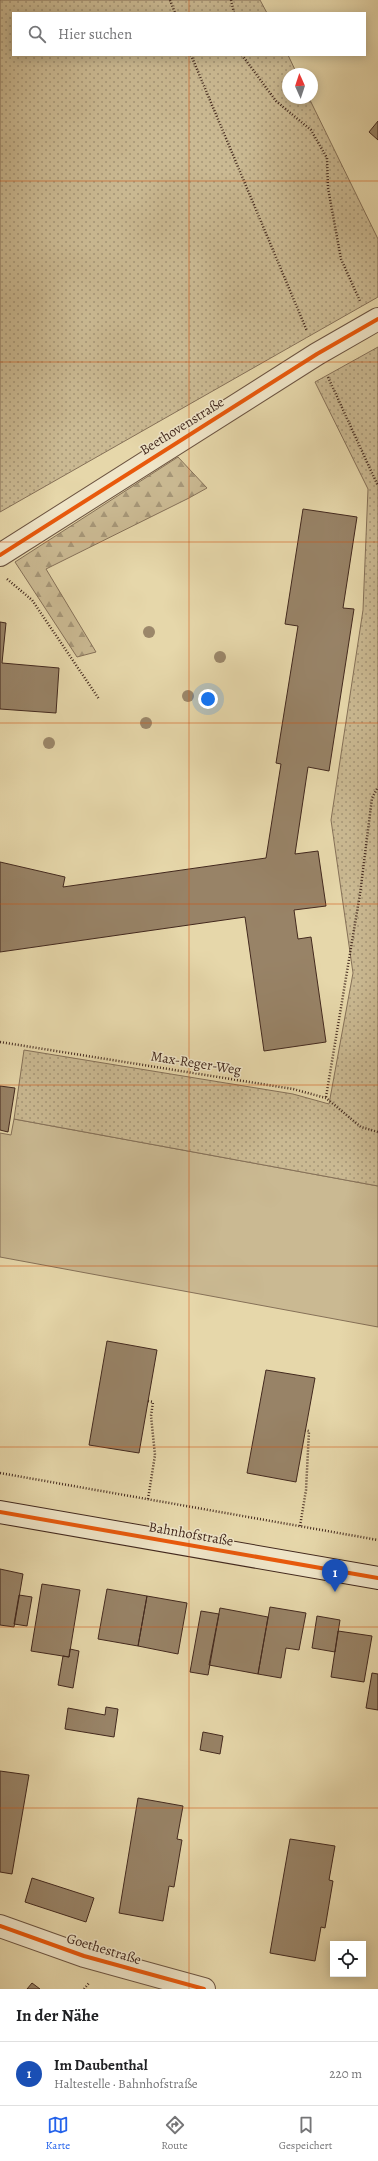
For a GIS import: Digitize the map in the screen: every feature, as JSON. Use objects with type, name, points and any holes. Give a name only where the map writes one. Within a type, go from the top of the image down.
[{"type":"street","name":"Beethovenstraße","points":[[0,555],[318,354],[374,321]]},
{"type":"street","name":"Bahnhofstraße","points":[[0,1512],[378,1578]]},
{"type":"street","name":"Goethestraße","points":[[0,1926],[84,1956],[204,1989]]},
{"type":"path","points":[[170,0],[175,12]]},
{"type":"path","points":[[231,0],[234,12]]},
{"type":"path","points":[[191,56],[318,354],[378,486]]},
{"type":"path","points":[[243,56],[276,101],[311,130],[327,158],[328,188],[341,259],[374,321]]},
{"type":"path","points":[[5,578],[32,600],[99,699]]},
{"type":"path","points":[[326,1098],[360,894],[372,798],[378,787]]},
{"type":"path","points":[[148,1402],[153,1402],[151,1416],[155,1455],[148,1500]]},
{"type":"path","points":[[300,1526],[306,1490],[309,1431],[306,1430]]},
{"type":"path","points":[[0,1473],[378,1540]]},
{"type":"green space","points":[[0,0],[260,0],[266,12],[12,12],[12,56],[288,56],[294,68],[282,68],[282,104],[312,104],[378,239],[378,297],[0,512]]},
{"type":"green space","points":[[378,347],[378,1186],[14,1119],[24,1050],[293,1094],[329,1104],[353,973],[331,820],[363,610],[368,489],[315,382]]},
{"type":"green space","points":[[178,457],[207,488],[46,569],[96,652],[77,657],[15,562]]},
{"type":"green space","points":[[14,1119],[378,1186],[378,1327],[0,1257],[0,1133],[11,1135]]},
{"type":"building","points":[[378,121],[378,140],[369,132]]},
{"type":"building","points":[[303,509],[357,517],[343,608],[354,609],[329,771],[308,767],[295,854],[318,851],[326,906],[294,910],[298,939],[311,937],[326,1042],[264,1051],[245,917],[0,952],[0,862],[65,877],[63,887],[266,858],[281,764],[276,763],[298,626],[285,624]]},
{"type":"building","points":[[0,622],[6,623],[2,663],[59,668],[56,713],[0,709]]},
{"type":"building","points":[[0,1086],[15,1088],[8,1132],[0,1130]]},
{"type":"building","points":[[107,1341],[157,1350],[139,1453],[89,1445]]},
{"type":"building","points":[[266,1370],[315,1378],[296,1482],[247,1473]]},
{"type":"building","points":[[0,1569],[23,1574],[14,1627],[0,1625]]},
{"type":"building","points":[[42,1584],[80,1590],[69,1657],[31,1651]]},
{"type":"building","points":[[107,1589],[147,1596],[138,1646],[98,1639]]},
{"type":"building","points":[[19,1595],[32,1597],[27,1626],[14,1624]]},
{"type":"building","points":[[147,1596],[187,1603],[178,1654],[138,1646]]},
{"type":"building","points":[[270,1607],[306,1613],[299,1650],[286,1648],[281,1678],[258,1674]]},
{"type":"building","points":[[220,1608],[268,1617],[258,1674],[209,1665]]},
{"type":"building","points":[[201,1611],[219,1614],[208,1675],[190,1672]]},
{"type":"building","points":[[317,1616],[340,1620],[335,1652],[312,1648]]},
{"type":"building","points":[[338,1631],[372,1636],[364,1682],[331,1677]]},
{"type":"building","points":[[70,1649],[79,1651],[73,1688],[58,1685],[63,1656],[69,1657]]},
{"type":"building","points":[[372,1673],[378,1674],[378,1710],[366,1708]]},
{"type":"building","points":[[106,1707],[118,1709],[114,1737],[65,1729],[68,1708],[105,1715]]},
{"type":"building","points":[[203,1732],[223,1736],[220,1754],[200,1750]]},
{"type":"building","points":[[0,1771],[29,1775],[12,1874],[0,1872]]},
{"type":"building","points":[[138,1798],[183,1806],[177,1839],[182,1840],[174,1887],[169,1886],[163,1921],[119,1913]]},
{"type":"building","points":[[290,1839],[335,1846],[329,1880],[333,1881],[325,1928],[321,1927],[315,1961],[270,1953]]},
{"type":"building","points":[[32,1878],[94,1898],[86,1922],[25,1902]]},
{"type":"building","points":[[32,1983],[40,1989],[27,1989]]},
{"type":"cycle path","points":[[0,555],[317,354],[378,319]]},
{"type":"cycle path","points":[[0,1512],[378,1578]]},
{"type":"cycle path","points":[[0,1926],[84,1956],[204,1989]]},
{"type":"place","name":"Im Daubenthal","points":[[335,1592]]}]
